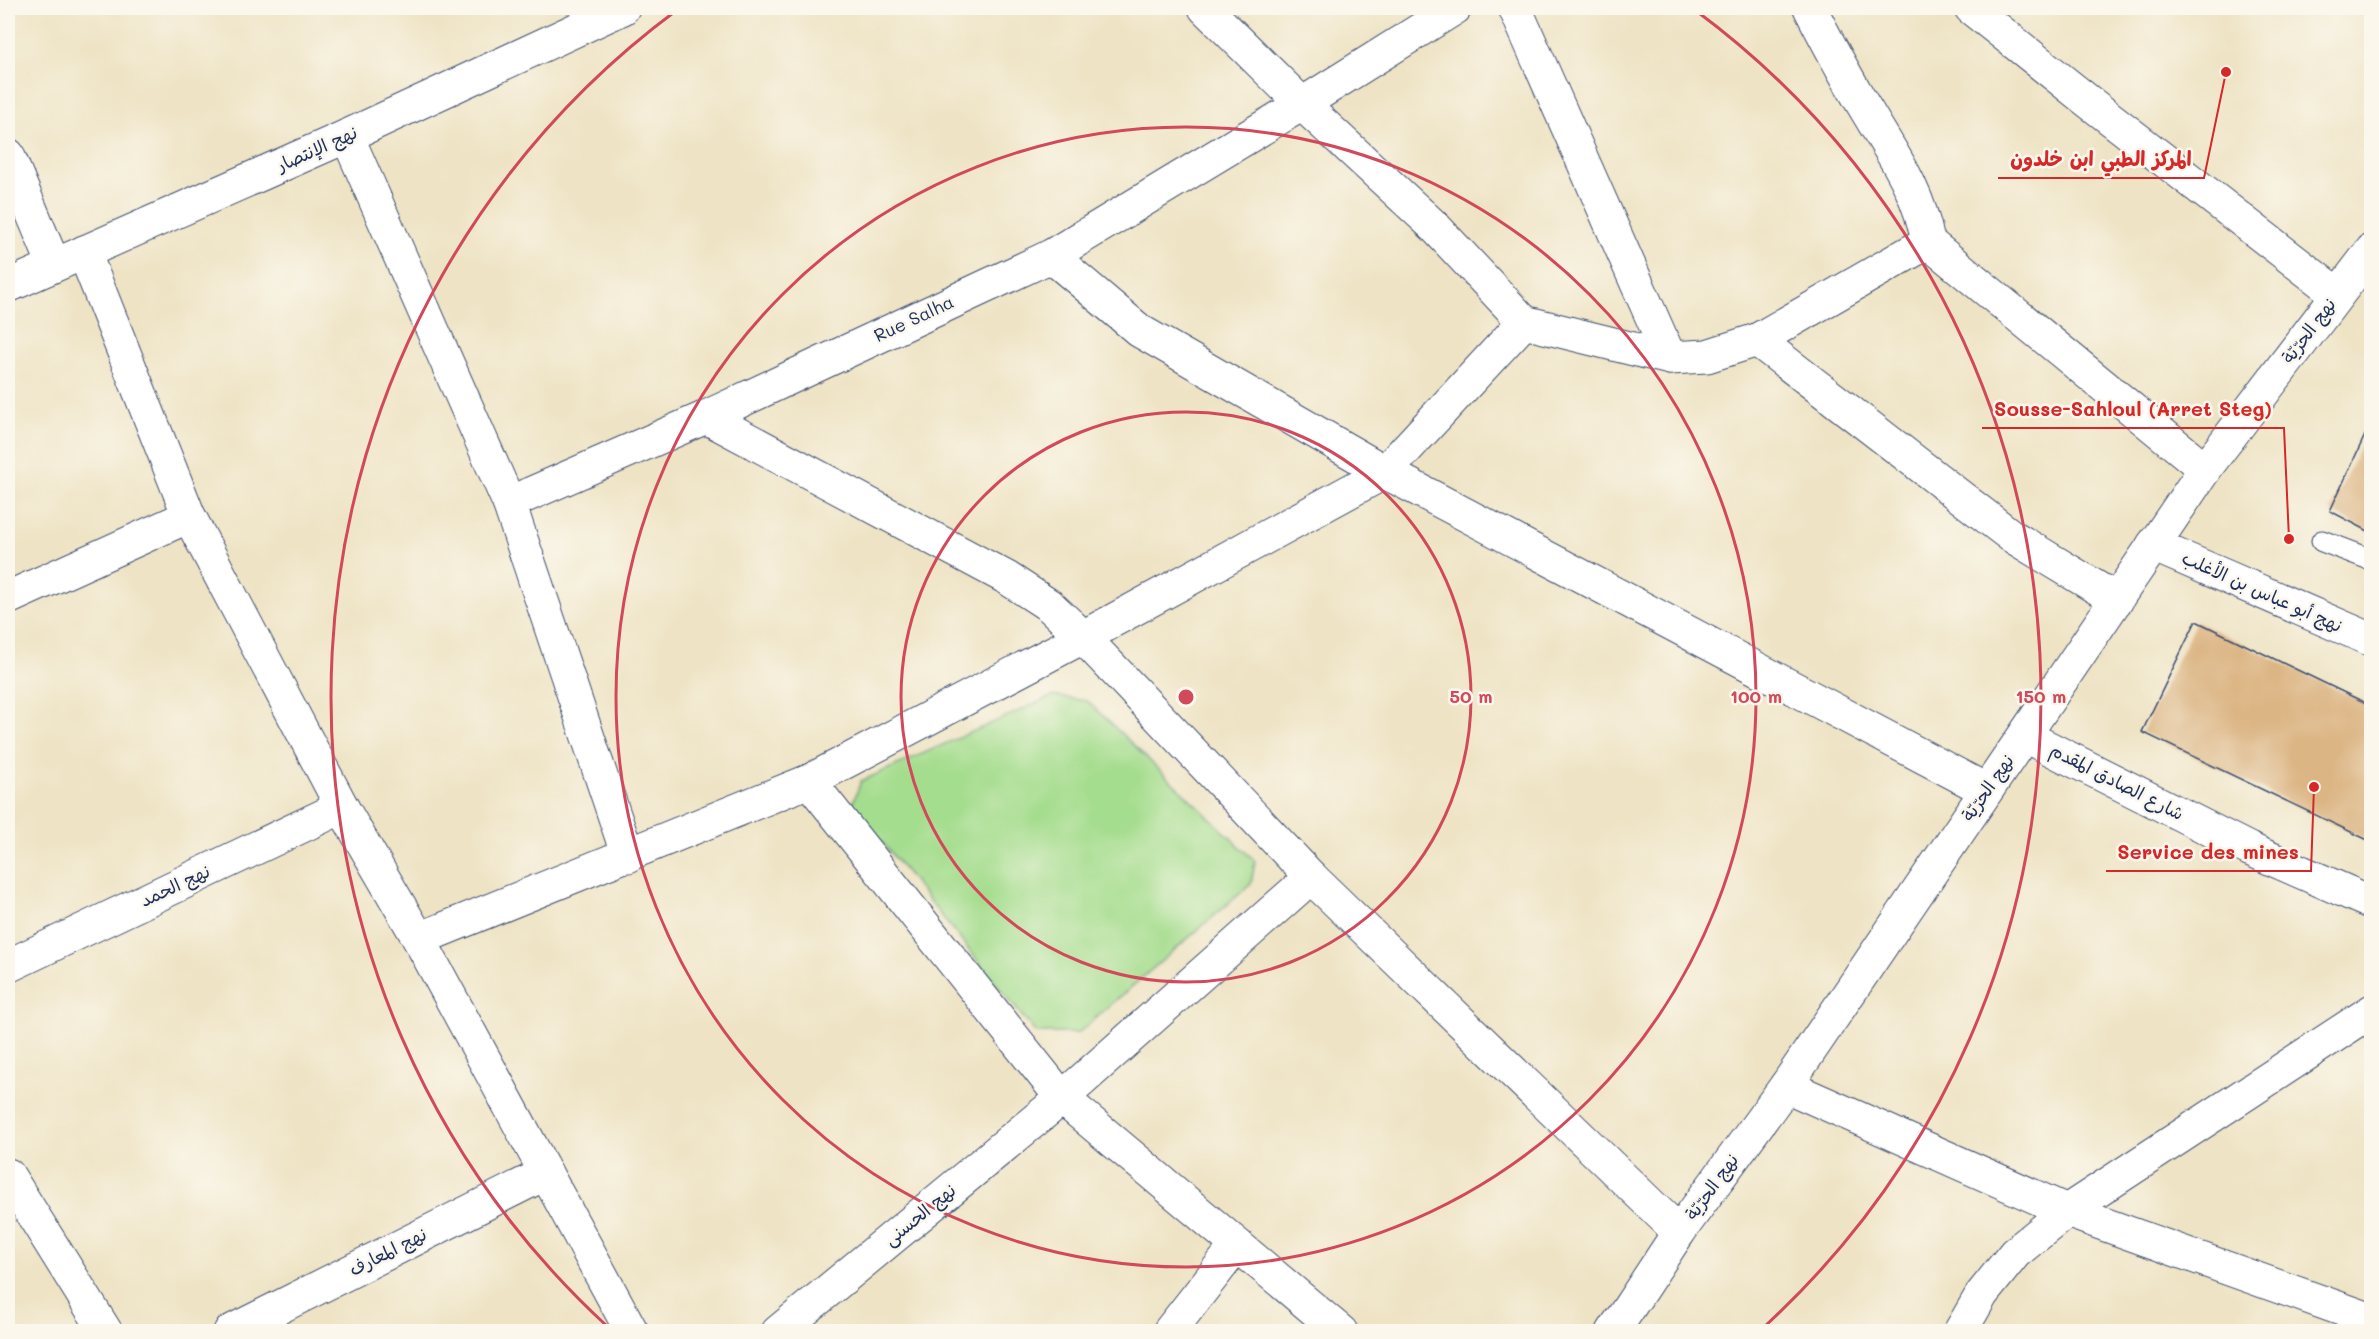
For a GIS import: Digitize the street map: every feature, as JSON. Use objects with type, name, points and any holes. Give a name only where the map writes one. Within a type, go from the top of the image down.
[{"type":"street","points":[[1205,8],[1302,104],[1435,227],[1524,322],[1670,358],[1707,356],[1758,340],[1928,242]]},
{"type":"street","name":"Rue Salha","points":[[509,503],[706,417],[1051,256],[1455,8]]},
{"type":"street","points":[[1515,8],[1670,358]]},
{"type":"street","points":[[1810,8],[1858,97],[1915,193],[1924,216],[1928,242],[2205,469]]},
{"type":"street","points":[[1971,8],[2098,110],[2337,294]]},
{"type":"street","name":"نهج الإنتصار","points":[[8,286],[347,136],[601,11]]},
{"type":"street","points":[[347,136],[509,503],[628,856]]},
{"type":"street","points":[[8,155],[54,265]]},
{"type":"street","name":"نهج الحرّيّة","points":[[1612,1332],[1678,1232],[1786,1086],[2205,469],[2372,250]]},
{"type":"street","points":[[84,252],[189,516],[342,807],[419,939],[632,1332]]},
{"type":"street","points":[[1051,256],[1140,331],[1385,472],[1986,790]]},
{"type":"street","points":[[419,939],[809,781],[1083,637],[1385,472],[1524,322]]},
{"type":"street","points":[[1758,340],[2010,535],[2117,600]]},
{"type":"street","points":[[706,417],[1007,578],[1050,606],[1083,637],[1311,877],[1678,1232]]},
{"type":"street","points":[[8,598],[189,516]]},
{"type":"street","name":"نهج أبو عباس بن الأغلب","points":[[2153,545],[2372,640]]},
{"type":"street","name":"شارع الصادق المقدم","points":[[2025,736],[2249,849],[2372,903]]},
{"type":"street","points":[[809,781],[1062,1098],[1341,1332]]},
{"type":"street","name":"نهج الحمد","points":[[8,966],[342,807]]},
{"type":"street","name":"نهج الحسنى","points":[[778,1332],[1062,1098],[1311,877]]},
{"type":"street","points":[[1960,1332],[1982,1294],[2016,1253],[2067,1211],[2372,1011]]},
{"type":"street","points":[[1786,1086],[2067,1211],[2372,1320]]},
{"type":"street","name":"نهج المعارف","points":[[230,1332],[546,1173]]},
{"type":"street","points":[[8,1175],[106,1332]]},
{"type":"street","points":[[1169,1332],[1237,1245]]},
{"type":"lane","points":[[2322,542],[2372,560]]},
{"type":"green space","points":[[1053,696],[1087,701],[1255,861],[1251,884],[1078,1033],[1036,1033],[852,805],[861,781]]},
{"type":"building","points":[[2372,420],[2372,533],[2330,511]]},
{"type":"building","points":[[2196,621],[2372,706],[2372,842],[2142,732]]},
{"type":"place","name":"المركز الطبي ابن خلدون","points":[[2226,72]]},
{"type":"place","name":"Sousse-Sahloul (Arret Steg)","points":[[2289,539]]},
{"type":"place","name":"Service des mines","points":[[2314,787]]}]
